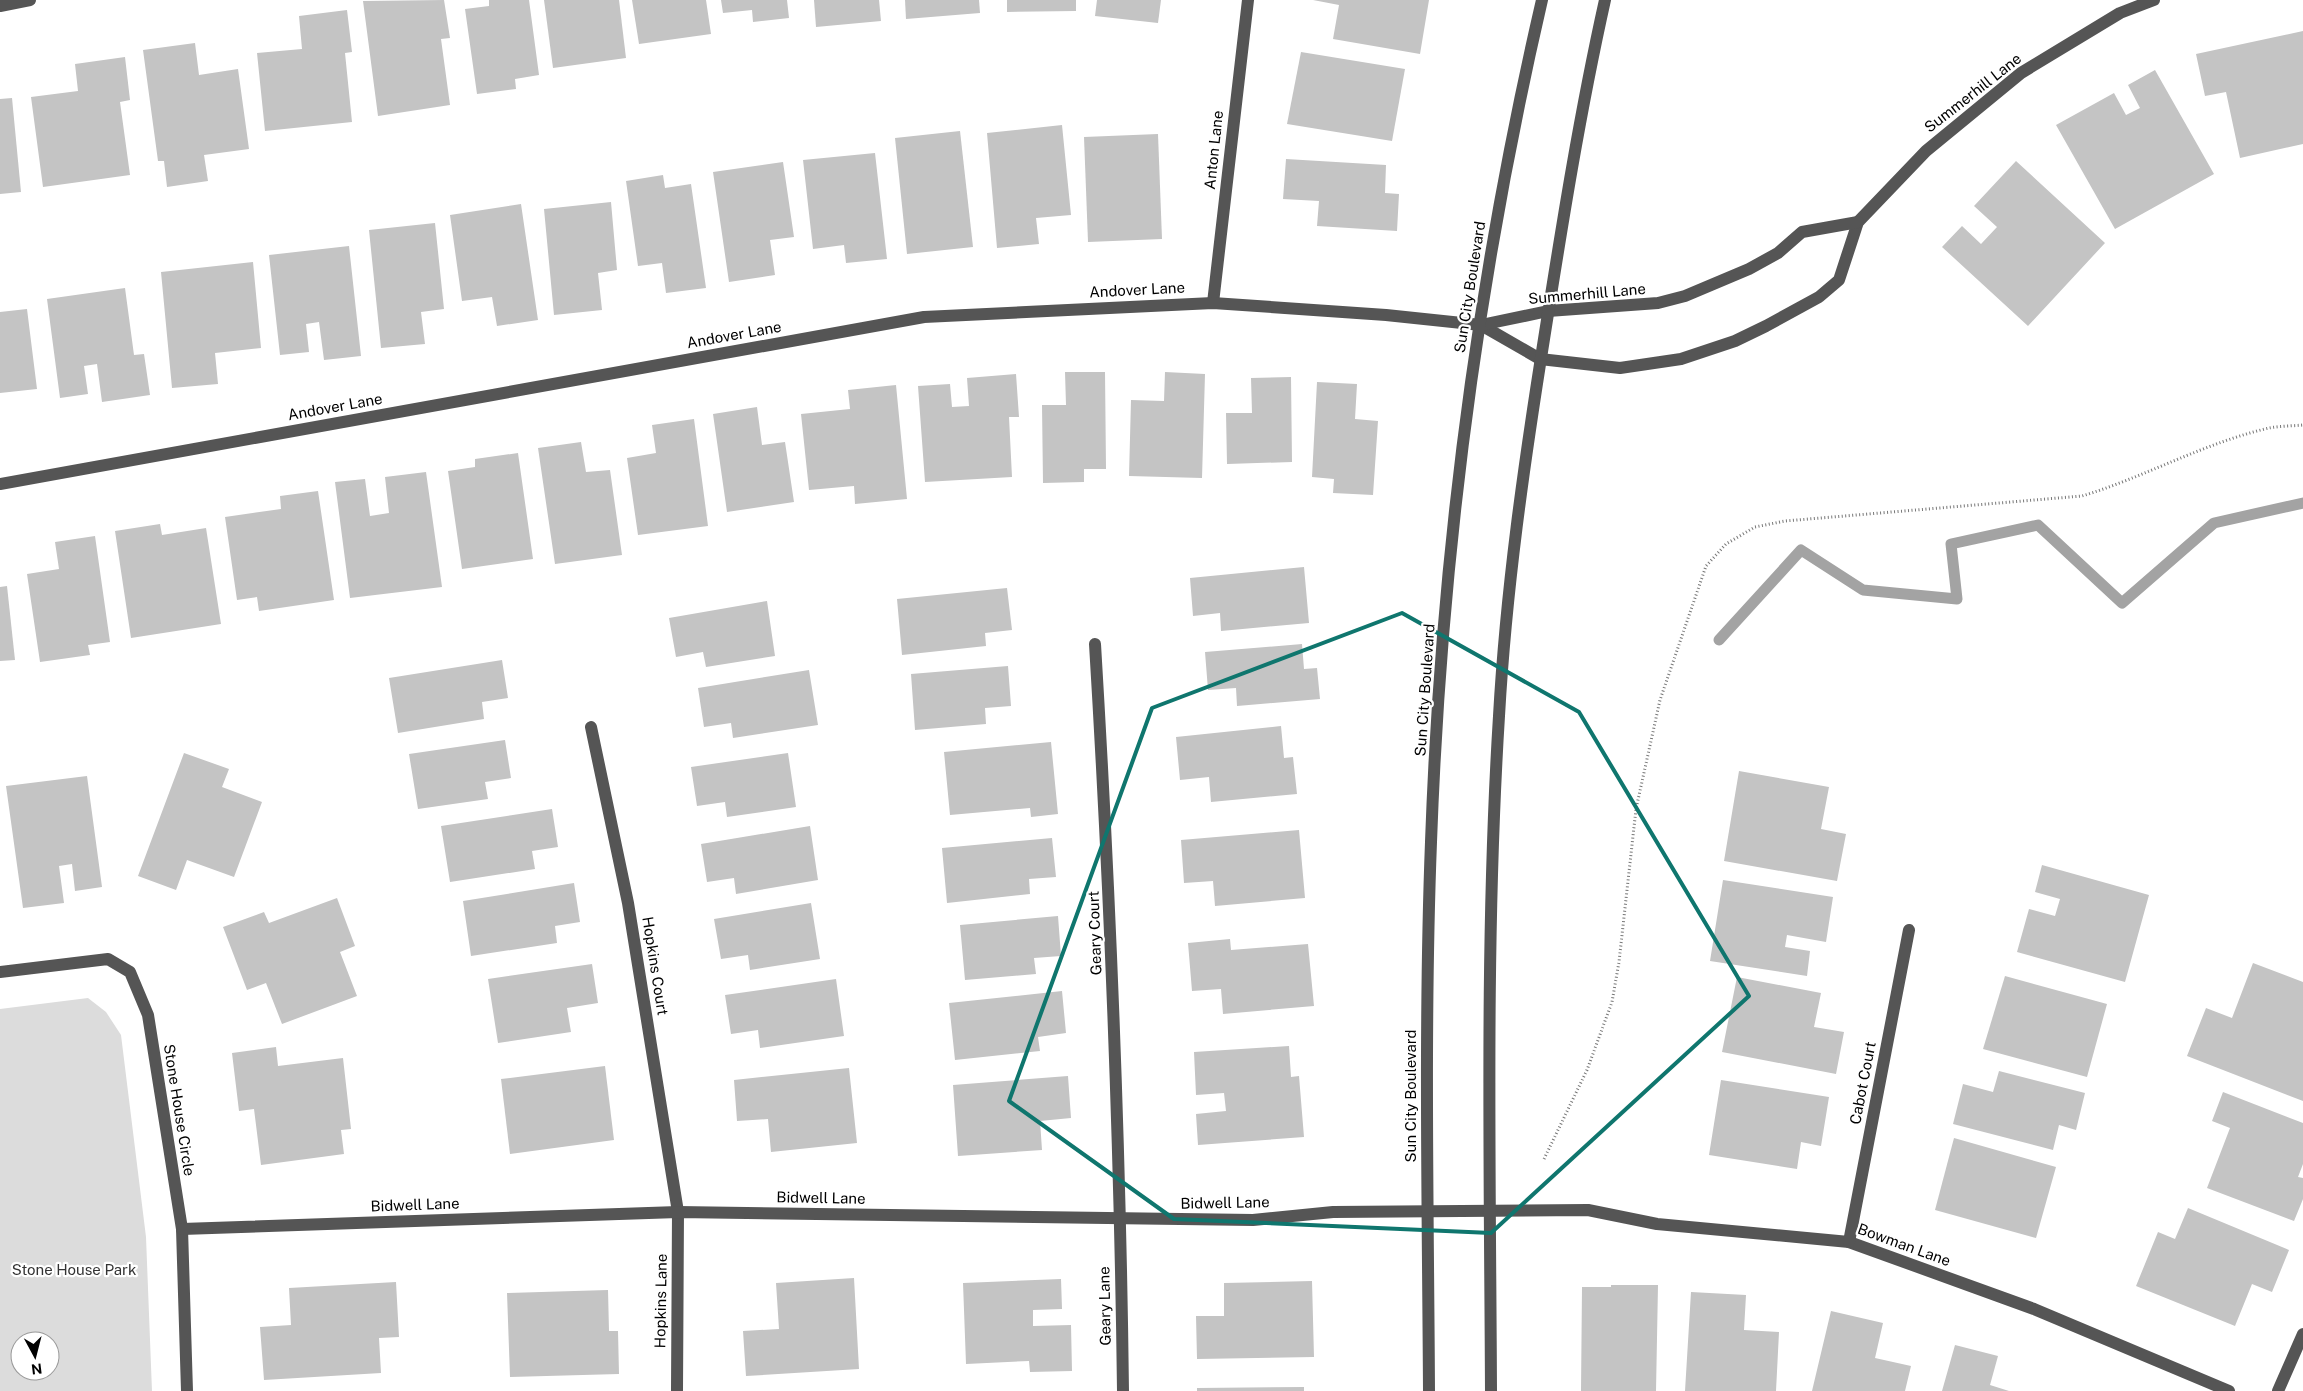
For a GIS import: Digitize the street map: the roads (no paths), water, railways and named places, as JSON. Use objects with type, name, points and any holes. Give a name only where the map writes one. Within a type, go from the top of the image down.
[{"type":"street","points":[[0,6],[30,0]]},
{"type":"street","name":"Anton Lane","points":[[1213,303],[1248,0]]},
{"type":"street","name":"Sun City Boulevard","points":[[1429,1391],[1426,1084],[1431,841],[1438,712],[1466,423],[1495,231],[1519,102],[1542,0]]},
{"type":"street","points":[[1491,1391],[1490,971],[1499,715],[1510,584],[1540,359],[1582,104],[1605,0]]},
{"type":"street","name":"Summerhill Lane","points":[[1481,325],[1540,359],[1620,368],[1681,359],[1735,341],[1797,310],[1840,280],[1858,222],[1926,151],[2021,73],[2120,13],[2154,0]]},
{"type":"street","name":"Summerhill Lane","points":[[1481,325],[1548,311],[1632,307],[1686,296],[1749,270],[1778,253],[1802,232],[1858,222]]},
{"type":"street","name":"Andover Lane","points":[[0,484],[924,317],[1213,303],[1386,315],[1481,325]]},
{"type":"street","name":"Geary Court","points":[[1096,644],[1108,860],[1120,1220]]},
{"type":"street","name":"Hopkins Court","points":[[590,727],[628,903],[678,1212]]},
{"type":"street","name":"Cabot Court","points":[[1849,1242],[1909,930]]},
{"type":"street","name":"Stone House Circle","points":[[0,972],[108,959],[130,972],[148,1015],[182,1229],[186,1391]]},
{"type":"street","name":"Bowman Lane","points":[[1459,1211],[1588,1210],[1657,1224],[1849,1242],[2034,1309],[2229,1391]]},
{"type":"street","name":"Bidwell Lane","points":[[182,1229],[678,1212],[1120,1220],[1253,1220],[1333,1212],[1459,1211]]},
{"type":"street","name":"Hopkins Lane","points":[[677,1391],[678,1212]]},
{"type":"street","name":"Geary Lane","points":[[1120,1220],[1123,1391]]},
{"type":"street","points":[[2278,1391],[2303,1334]]},
{"type":"waterway","points":[[1719,640],[1801,550],[1863,590],[1957,599],[1951,544],[2038,525],[2122,603],[2214,523],[2303,503]]},
{"type":"park label","name":"Stone House Park","points":[[74,1270]]}]
